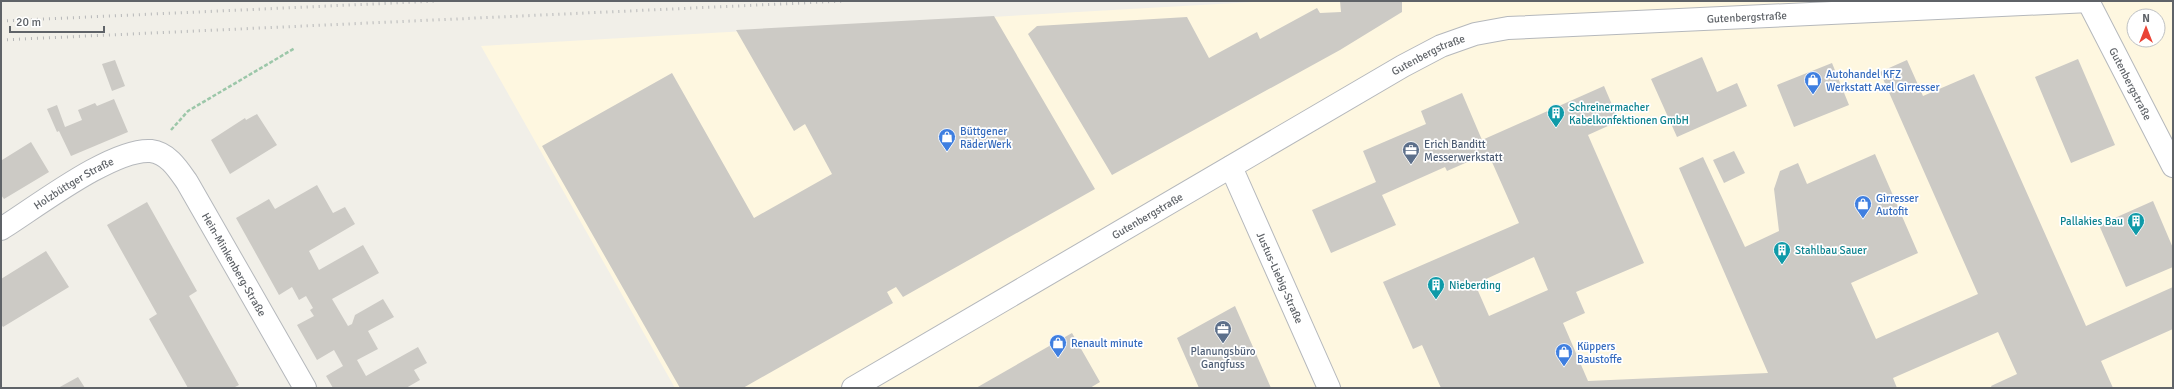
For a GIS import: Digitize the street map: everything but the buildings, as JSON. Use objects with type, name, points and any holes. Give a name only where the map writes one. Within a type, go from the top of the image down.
[{"type":"street","name":"Gutenbergstraße","points":[[852,388],[1403,66],[1440,46],[1475,34],[1508,28],[2089,1],[2173,166]]},
{"type":"street","name":"Holzbüttger Straße","points":[[1,229],[101,165],[127,154],[152,151]]},
{"type":"street","name":"Hein-Minkenberg-Straße","points":[[152,151],[170,160],[187,182],[305,388]]},
{"type":"street","name":"Justus-Liebig-Straße","points":[[1231,167],[1329,388]]},
{"type":"path","points":[[152,151],[188,111],[295,48]]},
{"type":"shaded area","points":[[1271,1],[2173,1],[2173,388],[675,388],[481,46]]},
{"type":"railway","points":[[1,21],[437,1]]},
{"type":"railway","points":[[1,40],[845,1]]},
{"type":"place","name":"Autohandel KFZ Werkstatt Axel Girresser","points":[[1813,95]]},
{"type":"place","name":"Schreinermacher Kabelkonfektionen GmbH","points":[[1556,128]]},
{"type":"place","name":"Büttgener RäderWerk","points":[[947,152]]},
{"type":"place","name":"Erich Banditt Messerwerkstatt","points":[[1411,165]]},
{"type":"place","name":"Girresser Autofit","points":[[1863,219]]},
{"type":"place","name":"Pallakies Bau","points":[[2136,236]]},
{"type":"place","name":"Stahlbau Sauer","points":[[1782,265]]},
{"type":"place","name":"Nieberding","points":[[1436,300]]},
{"type":"place","name":"Planungsbüro Gangfuss","points":[[1223,344]]},
{"type":"place","name":"Renault minute","points":[[1058,358]]},
{"type":"place","name":"Küppers Baustoffe","points":[[1564,367]]}]
